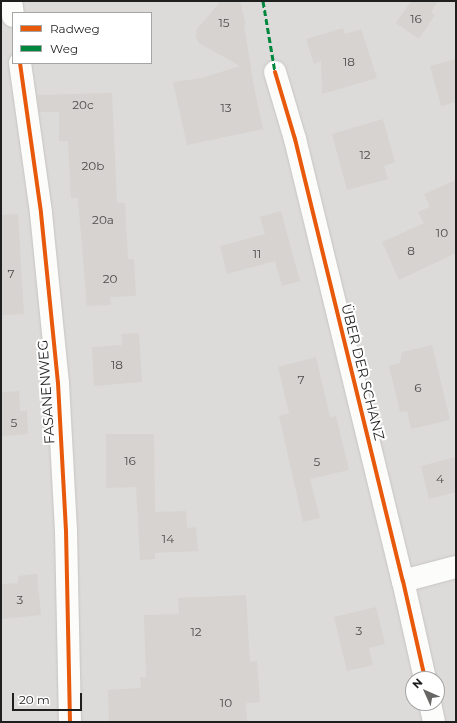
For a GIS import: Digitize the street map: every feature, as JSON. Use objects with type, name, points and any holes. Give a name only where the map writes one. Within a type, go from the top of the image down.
[{"type":"street","points":[[11,1],[12,12]]},
{"type":"street","name":"FASANENWEG","points":[[20,64],[42,213],[58,383],[66,531],[70,722]]},
{"type":"street","name":"ÜBER DER SCHANZ","points":[[275,72],[295,139],[403,581],[423,671]]},
{"type":"street","points":[[403,581],[456,567]]},
{"type":"street","points":[[432,711],[434,722]]},
{"type":"shaded area","points":[[1,1],[456,1],[456,722],[1,722]]},
{"type":"building","points":[[221,1],[240,1],[246,25],[244,25],[254,87],[263,129],[187,145],[173,82],[202,78],[240,66],[199,43],[196,37],[197,29]]},
{"type":"building","points":[[411,1],[438,1],[431,12],[435,15],[419,39],[396,23]]},
{"type":"building","points":[[343,28],[345,34],[361,29],[377,78],[322,94],[321,61],[314,64],[306,39]]},
{"type":"building","points":[[456,59],[456,102],[441,106],[430,66]]},
{"type":"building","points":[[112,93],[117,203],[125,203],[128,259],[134,259],[136,296],[110,297],[111,305],[87,306],[78,198],[71,198],[68,141],[59,141],[59,112],[39,112],[37,95]]},
{"type":"building","points":[[383,119],[395,162],[384,166],[388,179],[347,190],[332,134]]},
{"type":"building","points":[[456,180],[456,253],[399,280],[382,242],[424,223],[418,212],[430,207],[424,194]]},
{"type":"building","points":[[281,211],[300,281],[282,286],[275,261],[227,274],[220,246],[265,234],[260,217]]},
{"type":"building","points":[[18,214],[24,314],[1,315],[1,215]]},
{"type":"building","points":[[139,333],[142,382],[94,386],[92,347],[122,345],[121,334]]},
{"type":"building","points":[[432,345],[450,420],[411,429],[407,411],[400,412],[389,366],[400,363],[402,352]]},
{"type":"building","points":[[316,357],[330,417],[336,416],[349,470],[310,479],[320,518],[303,522],[279,416],[289,413],[278,367]]},
{"type":"building","points":[[19,391],[20,411],[27,411],[28,434],[1,436],[1,392]]},
{"type":"building","points":[[106,434],[154,434],[155,512],[186,511],[187,528],[196,527],[198,551],[155,553],[155,559],[140,560],[136,487],[106,488]]},
{"type":"building","points":[[456,457],[456,492],[429,499],[421,466]]},
{"type":"building","points":[[37,574],[41,615],[1,619],[1,584],[18,583],[18,576]]},
{"type":"building","points":[[246,595],[250,662],[257,661],[260,702],[246,703],[247,722],[109,722],[108,690],[141,688],[140,677],[146,677],[144,615],[179,614],[178,598]]},
{"type":"building","points":[[376,607],[385,644],[369,648],[373,665],[347,671],[334,617]]},
{"type":"marked path","points":[[263,1],[275,72]]},
{"type":"cycle path","points":[[20,64],[41,213],[58,383],[66,531],[70,722]]},
{"type":"cycle path","points":[[275,72],[295,139],[403,581],[423,671]]}]
